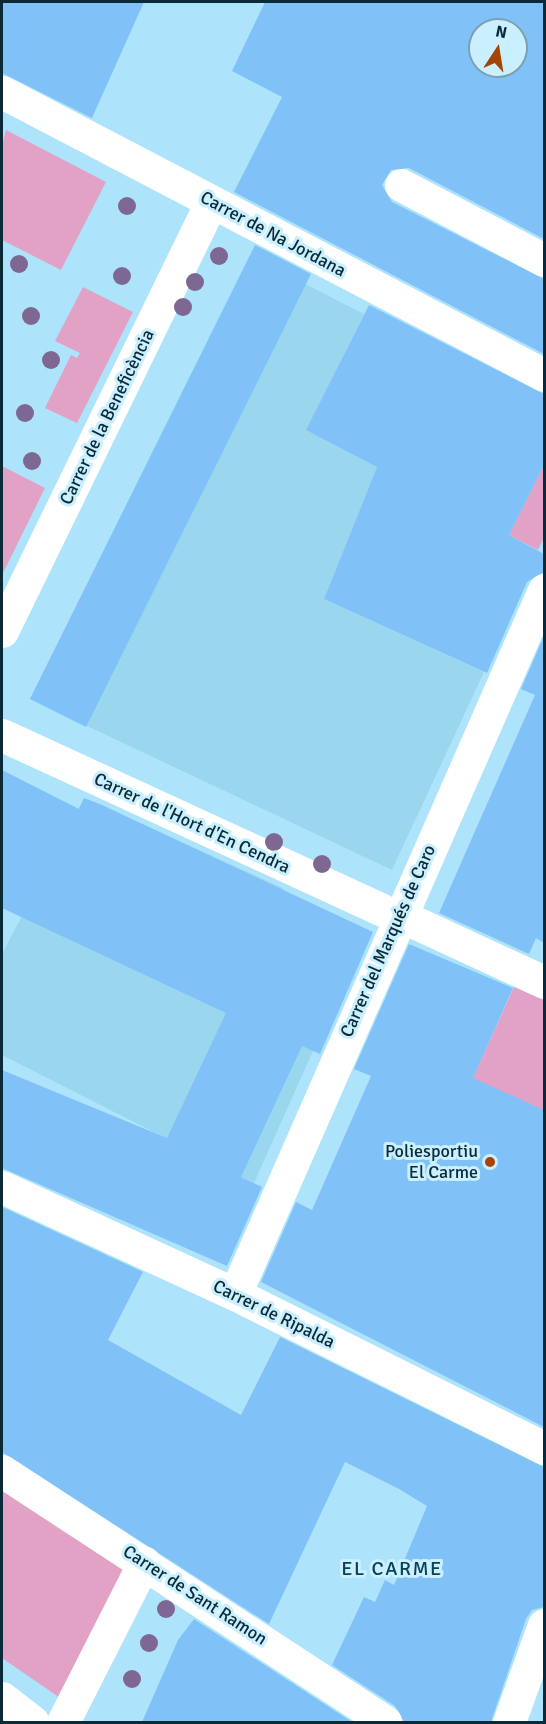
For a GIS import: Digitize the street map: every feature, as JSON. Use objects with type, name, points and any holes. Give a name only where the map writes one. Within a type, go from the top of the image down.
[{"type":"street","name":"Carrer de Na Jordana","points":[[2,92],[544,375]]},
{"type":"street","points":[[401,185],[544,260]]},
{"type":"street","name":"Carrer de la Beneficència","points":[[2,632],[211,202]]},
{"type":"street","name":"Carrer del Marqués de Caro","points":[[235,1294],[390,913],[544,590]]},
{"type":"street","name":"Carrer de l'Hort d'En Cendra","points":[[2,735],[544,982]]},
{"type":"street","name":"Carrer de Ripalda","points":[[2,1187],[235,1294],[544,1448]]},
{"type":"street","name":"Carrer de Sant Ramon","points":[[2,1471],[385,1722]]},
{"type":"street","points":[[63,1722],[144,1562]]},
{"type":"street","points":[[514,1721],[544,1625]]},
{"type":"street","points":[[2,1698],[33,1722]]},
{"type":"shaded area","points":[[6,130],[106,182],[61,270],[2,240],[2,146]]},
{"type":"shaded area","points":[[250,256],[364,314],[307,430],[377,467],[324,599],[484,672],[392,870],[30,699]]},
{"type":"shaded area","points":[[83,287],[133,312],[77,423],[45,408],[71,355],[77,358],[80,353],[55,341]]},
{"type":"shaded area","points":[[544,465],[544,538],[538,550],[509,535]]},
{"type":"shaded area","points":[[2,466],[45,488],[2,575]]},
{"type":"shaded area","points":[[84,798],[283,888],[253,955],[313,1051],[254,1183],[2,1055],[2,954]]},
{"type":"shaded area","name":"Poliesportiu El Carme","points":[[514,987],[544,1000],[544,1342],[493,1319],[393,1255]]},
{"type":"shaded area","points":[[2,1483],[128,1564],[66,1702],[2,1658]]},
{"type":"building","points":[[2,2],[144,2],[92,118],[2,73]]},
{"type":"building","points":[[265,2],[544,2],[544,239],[409,168],[391,170],[382,185],[392,202],[544,279],[544,354],[234,192],[282,97],[232,71]]},
{"type":"building","points":[[255,245],[311,274],[86,727],[30,699]]},
{"type":"building","points":[[369,305],[544,394],[544,465],[509,535],[544,554],[544,572],[527,582],[487,673],[324,599],[377,467],[306,430]]},
{"type":"building","points":[[544,636],[544,943],[536,938],[529,954],[439,913],[535,695],[521,689]]},
{"type":"building","points":[[2,770],[79,809],[84,798],[102,805],[373,932],[320,1054],[302,1046],[241,1177],[262,1187],[227,1266],[2,1168],[2,1070],[167,1138],[226,1013],[2,908]]},
{"type":"building","points":[[409,944],[513,988],[473,1078],[544,1110],[544,1427],[261,1282],[296,1202],[312,1210],[371,1076],[354,1069]]},
{"type":"building","points":[[2,1207],[143,1272],[108,1340],[241,1415],[280,1337],[544,1467],[544,1607],[532,1610],[526,1619],[491,1722],[404,1722],[395,1706],[332,1665],[364,1597],[375,1602],[385,1580],[394,1585],[427,1506],[399,1489],[345,1462],[269,1624],[2,1452]]},
{"type":"building","points":[[194,1619],[352,1722],[142,1722],[178,1640]]},
{"type":"place","name":"Poliesportiu El Carme","points":[[490,1162]]},
{"type":"district","name":"EL CARME","points":[[392,1568]]}]
